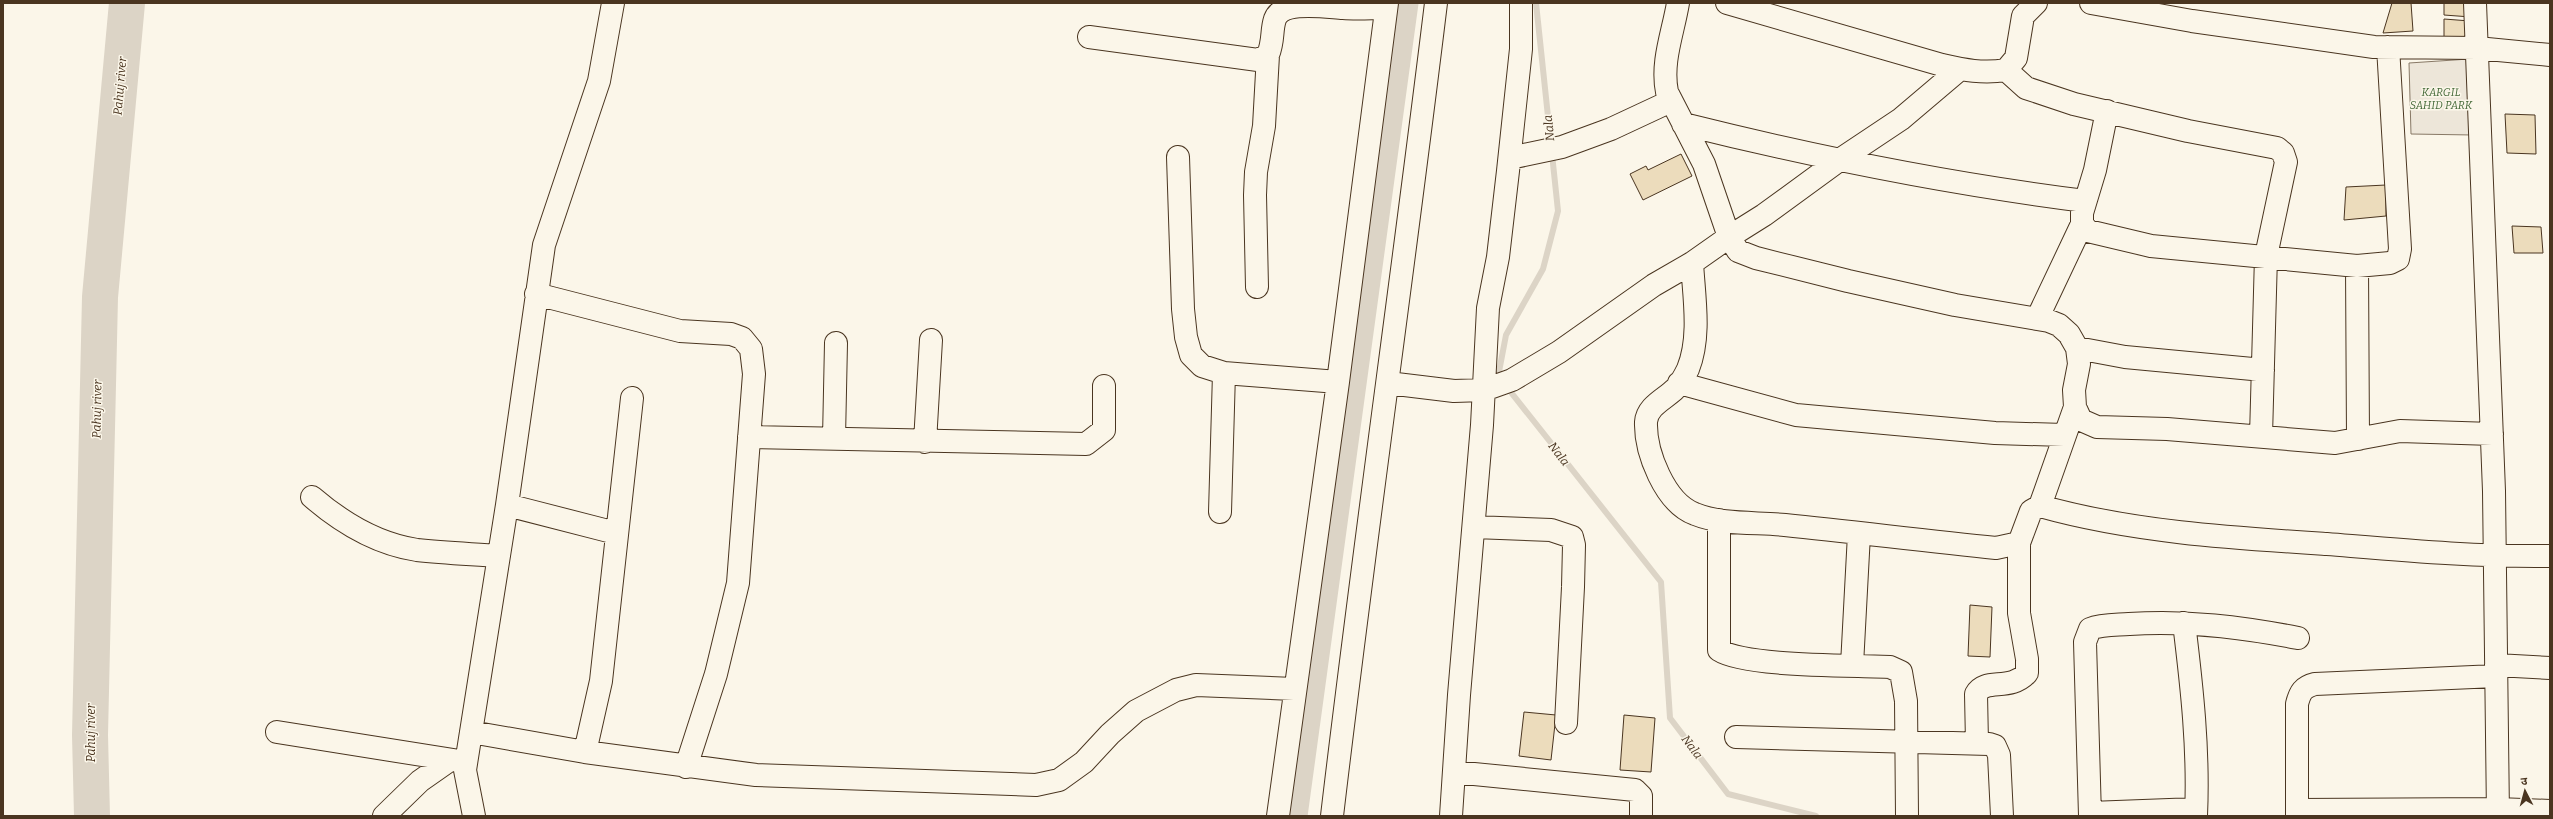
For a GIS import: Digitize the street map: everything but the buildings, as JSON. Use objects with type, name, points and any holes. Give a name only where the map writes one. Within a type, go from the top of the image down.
[{"type":"street","points":[[384,816],[420,781],[458,761],[471,732],[507,505],[544,244],[599,81],[613,3]]},
{"type":"street","points":[[1257,287],[1256,172],[1264,126],[1268,55],[1273,42],[1275,18],[1283,5],[1300,3],[1343,8],[1387,6],[1338,382],[1294,689],[1278,816]]},
{"type":"street","points":[[1332,816],[1357,608],[1388,384],[1436,3]]},
{"type":"street","points":[[1451,816],[1474,527],[1496,386],[1488,308],[1498,257],[1510,158],[1521,49],[1521,3]]},
{"type":"street","points":[[1678,3],[1667,52],[1665,80],[1671,101],[1704,164],[1729,236],[1738,251],[1756,258],[1955,305],[2037,319],[2059,325],[2069,334],[2077,348],[2079,364],[2074,390],[2075,407],[2081,420],[2097,427],[2167,429],[2261,436],[2296,441],[2335,443],[2400,432],[2492,434]]},
{"type":"street","points":[[1727,3],[1871,46],[1960,69],[1993,72],[2006,70],[2016,58],[2023,16],[2036,3]]},
{"type":"street","points":[[2091,3],[2192,21],[2374,47],[2477,48],[2550,55]]},
{"type":"street","points":[[2475,3],[2492,434],[2498,812]]},
{"type":"street","points":[[1089,37],[1246,60],[1258,60],[1268,55]]},
{"type":"street","points":[[2082,224],[2088,231],[2151,246],[2357,266],[2390,263],[2398,259],[2400,249],[2388,47]]},
{"type":"street","points":[[1388,384],[1454,391],[1496,386],[1559,352],[1654,285],[1692,263],[1729,236],[1764,215],[1838,160],[1900,119],[1960,69]]},
{"type":"street","points":[[2006,70],[2026,88],[2107,111],[2188,131],[2277,148],[2283,152],[2286,162],[2266,256],[2261,436]]},
{"type":"street","points":[[1510,158],[1562,147],[1610,129],[1671,101]]},
{"type":"street","points":[[2037,319],[2082,224],[2085,202],[2095,170],[2107,111]]},
{"type":"street","points":[[1683,124],[1838,160],[2014,193],[2085,202]]},
{"type":"street","points":[[1178,157],[1186,337],[1191,355],[1202,366],[1224,373],[1338,382]]},
{"type":"street","points":[[1692,263],[1695,320],[1693,348],[1688,368],[1676,389],[1656,403],[1646,421],[1650,455],[1659,475],[1678,503],[1694,514],[1719,520],[1996,548],[2019,542]]},
{"type":"street","points":[[2357,266],[2358,439]]},
{"type":"street","points":[[536,294],[680,331],[717,331],[742,338],[751,349],[754,374],[738,583],[716,674],[686,767]]},
{"type":"street","points":[[925,442],[931,340]]},
{"type":"street","points":[[834,438],[836,343]]},
{"type":"street","points":[[2077,348],[2125,357],[2263,370]]},
{"type":"street","points":[[1220,512],[1224,373]]},
{"type":"street","points":[[1679,383],[1796,415],[1995,433],[2064,435]]},
{"type":"street","points":[[750,437],[834,438],[925,442],[1086,444],[1104,430],[1104,386]]},
{"type":"street","points":[[585,752],[601,681],[616,532],[632,398]]},
{"type":"street","points":[[2040,506],[2075,407]]},
{"type":"street","points":[[312,497],[333,515],[383,541],[416,550],[499,556]]},
{"type":"street","points":[[507,505],[616,532]]},
{"type":"street","points":[[1977,743],[1976,694],[1978,688],[1984,685],[2008,684],[2020,681],[2027,673],[2027,659],[2019,613],[2019,542],[2031,510],[2040,506],[2101,520],[2262,540],[2495,556],[2550,556]]},
{"type":"street","points":[[1719,520],[1717,642],[1719,650],[1726,655],[1751,660],[1890,668],[1901,672],[1906,701],[1907,816]]},
{"type":"street","points":[[1474,527],[1551,530],[1572,538],[1574,545],[1573,587],[1566,723]]},
{"type":"street","points":[[1852,665],[1859,534]]},
{"type":"street","points":[[2184,623],[2196,724],[2198,767],[2196,813],[2090,815],[2086,635],[2090,629],[2096,626],[2184,623],[2225,625],[2298,638]]},
{"type":"street","points":[[2550,668],[2315,684],[2307,686],[2302,690],[2297,704],[2297,813],[2550,811]]},
{"type":"street","points":[[471,732],[585,752],[686,767],[756,775],[1036,785],[1059,780],[1084,762],[1110,734],[1136,711],[1176,690],[1196,685],[1294,689]]},
{"type":"street","points":[[277,732],[458,761]]},
{"type":"street","points":[[1736,737],[1990,744],[1995,746],[1999,755],[2002,816]]},
{"type":"street","points":[[458,761],[474,816]]},
{"type":"street","points":[[1454,772],[1634,790],[1641,796],[1641,816]]},
{"type":"green space","name":"KARGIL SAHID PARK","points":[[2469,59],[2473,135],[2411,134],[2409,63]]},
{"type":"waterway","name":"Pahuj river","points":[[92,816],[90,735],[100,297],[127,3]]},
{"type":"waterway","points":[[1297,816],[1408,3]]},
{"type":"waterway","name":"Nala","points":[[1536,3],[1551,145]]},
{"type":"waterway","name":"Nala","points":[[1500,379],[1498,377],[1506,335],[1543,269],[1558,211],[1552,154]]},
{"type":"waterway","name":"Nala","points":[[1506,386],[1661,582],[1670,718],[1728,794],[1816,816]]}]
